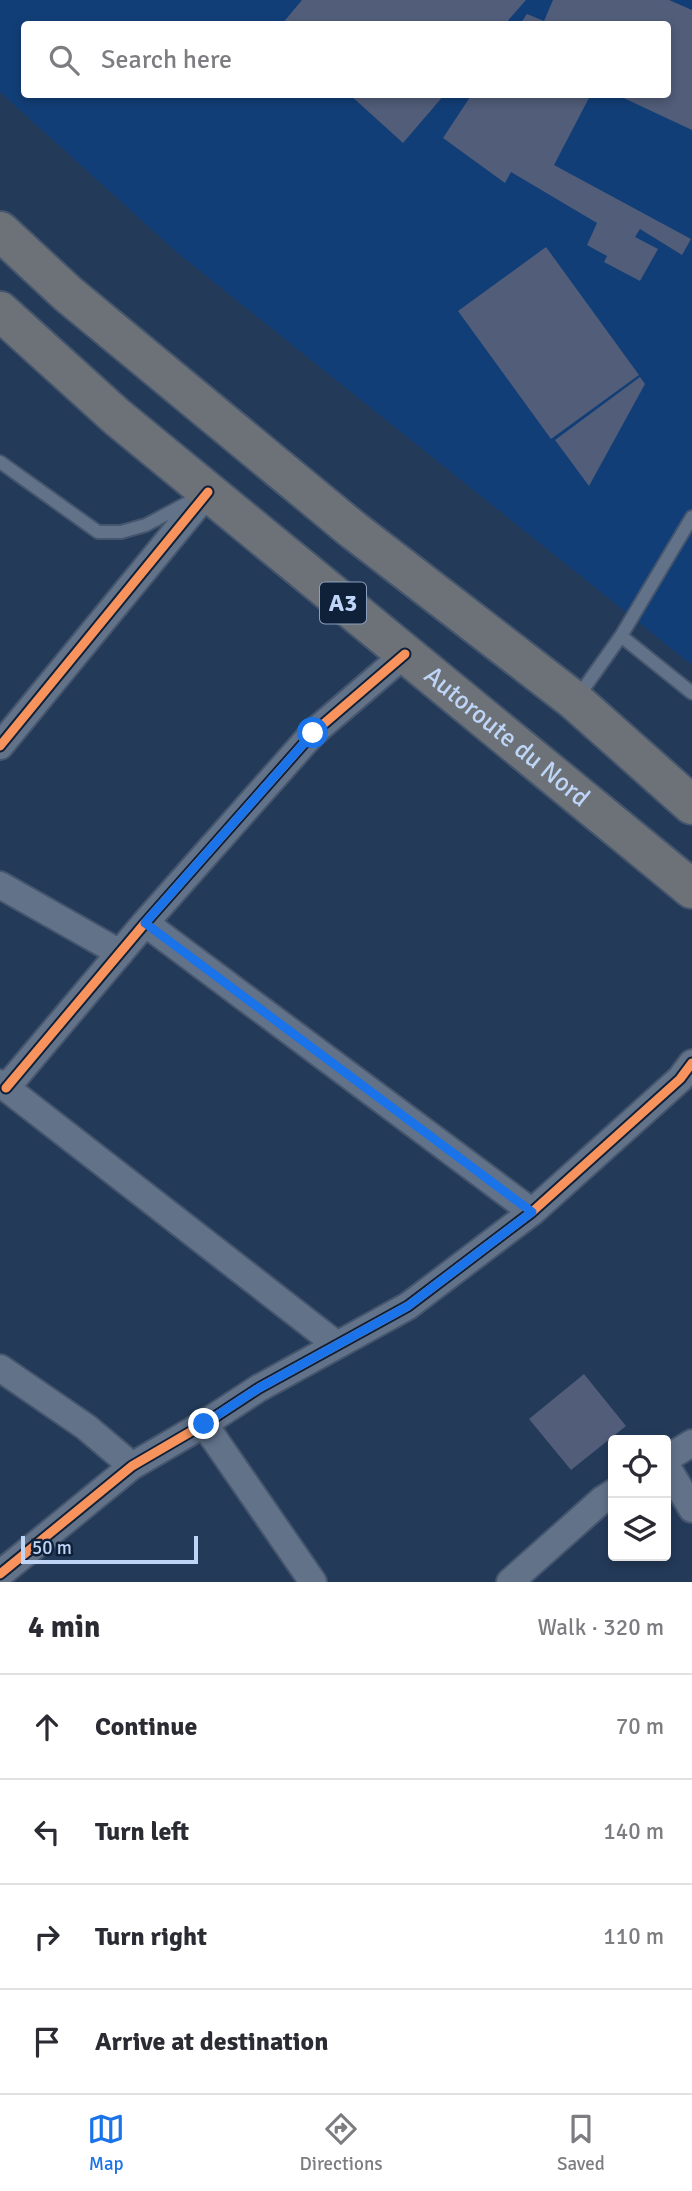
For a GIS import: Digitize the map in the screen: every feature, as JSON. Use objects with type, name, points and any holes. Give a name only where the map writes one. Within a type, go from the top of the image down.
[{"type":"highway","name":"A3","points":[[0,230],[68,293],[352,529],[575,701],[692,805]]},
{"type":"highway","name":"Autoroute du Nord","points":[[0,311],[117,418],[692,889]]},
{"type":"street","points":[[0,746],[208,492]]},
{"type":"street","points":[[337,1345],[3,1086],[313,733],[405,654]]},
{"type":"street","points":[[0,885],[120,953]]},
{"type":"street","points":[[145,923],[532,1212]]},
{"type":"street","points":[[0,1574],[132,1466],[259,1388],[408,1306],[532,1212],[680,1079],[692,1063]]},
{"type":"street","points":[[0,1368],[86,1427],[132,1466]]},
{"type":"street","points":[[204,1424],[313,1582]]},
{"type":"street","points":[[671,1456],[692,1443]]},
{"type":"street","points":[[671,1473],[692,1509]]},
{"type":"street","points":[[510,1582],[608,1496]]},
{"type":"lane","points":[[0,462],[99,533],[121,532],[146,525],[208,492]]},
{"type":"lane","points":[[575,701],[621,636],[692,517]]},
{"type":"lane","points":[[621,636],[692,692]]},
{"type":"shaded area","points":[[0,0],[692,0],[692,665],[180,255],[0,92]]},
{"type":"building","points":[[302,0],[526,0],[508,21],[284,21]]},
{"type":"building","points":[[553,0],[669,0],[692,10],[692,130],[624,98],[671,98],[671,21],[544,21]]},
{"type":"building","points":[[527,14],[544,21],[522,21]]},
{"type":"building","points":[[353,98],[442,98],[403,143]]},
{"type":"building","points":[[469,98],[589,98],[554,165],[691,239],[682,255],[640,229],[635,237],[658,249],[640,281],[604,262],[607,256],[587,245],[597,223],[511,172],[505,183],[443,138]]},
{"type":"building","points":[[546,247],[639,375],[551,439],[458,311]]},
{"type":"building","points":[[640,377],[645,384],[589,486],[555,440]]},
{"type":"building","points":[[584,1374],[626,1426],[615,1435],[608,1435],[608,1440],[571,1470],[529,1419]]},
{"type":"cycle path","points":[[0,746],[208,492]]},
{"type":"cycle path","points":[[6,1088],[145,923],[313,733],[405,654]]},
{"type":"cycle path","points":[[0,1574],[132,1466],[259,1388],[408,1306],[532,1212],[680,1079],[692,1063]]},
{"type":"route","points":[[204,1424],[259,1388],[408,1306],[532,1212],[145,923],[313,733]]}]
